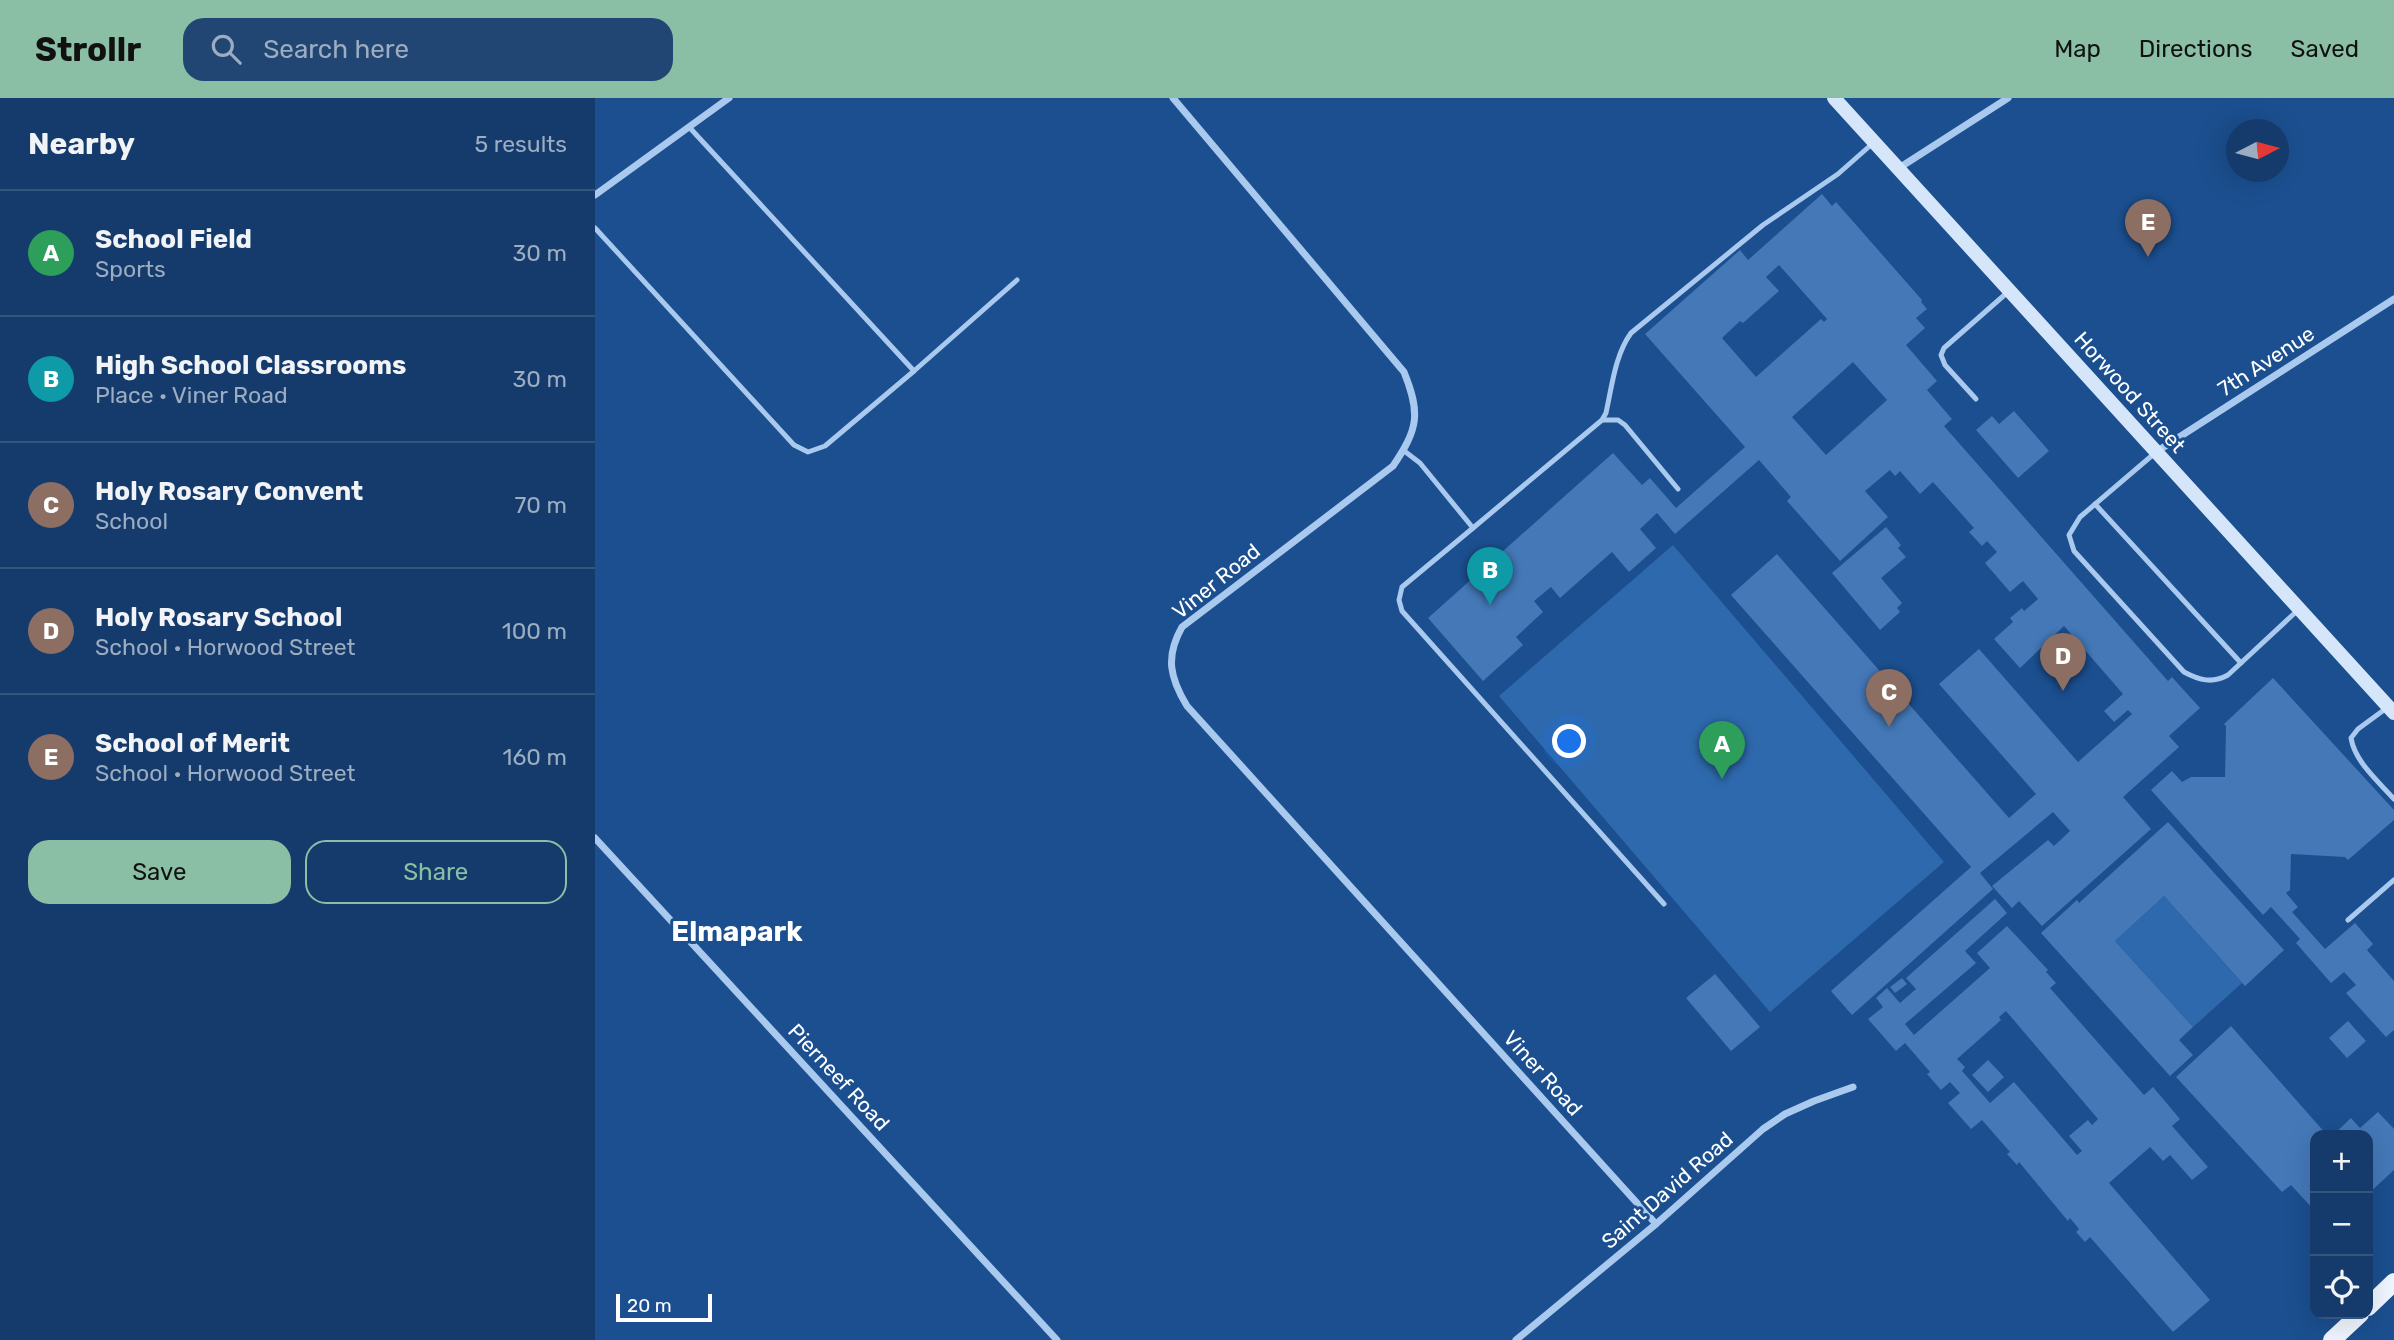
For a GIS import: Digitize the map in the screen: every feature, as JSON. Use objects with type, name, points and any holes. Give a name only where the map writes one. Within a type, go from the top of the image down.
[{"type":"main road","name":"Horwood Street","points":[[1834,98],[2391,710]]},
{"type":"main road","points":[[2373,1302],[2394,1282]]},
{"type":"main road","points":[[2332,1340],[2355,1319]]},
{"type":"street","points":[[595,195],[729,98]]},
{"type":"street","name":"Viner Road","points":[[1173,98],[1404,372],[1412,393],[1415,418],[1410,440],[1393,466],[1182,627],[1174,643],[1172,664],[1175,687],[1196,717],[1656,1224]]},
{"type":"street","points":[[1898,168],[2008,98]]},
{"type":"street","name":"7th Avenue","points":[[2156,452],[2394,299]]},
{"type":"street","name":"Pierneef Road","points":[[595,838],[1057,1340]]},
{"type":"street","name":"Saint David Road","points":[[1516,1340],[1656,1224],[1763,1129],[1785,1114],[1853,1087]]},
{"type":"lane","points":[[690,128],[914,371]]},
{"type":"lane","points":[[1664,904],[1402,611],[1399,600],[1402,587],[1602,420],[1623,343],[1631,333],[1763,225],[1838,174],[1874,142]]},
{"type":"lane","points":[[595,228],[794,445],[808,452],[825,446],[1017,280]]},
{"type":"lane","points":[[1976,399],[1945,365],[1941,355],[1944,348],[2010,290]]},
{"type":"lane","points":[[1602,420],[1618,420],[1625,425],[1678,489]]},
{"type":"lane","points":[[1403,450],[1420,463],[1473,528]]},
{"type":"lane","points":[[2156,452],[2080,517],[2069,535],[2074,551],[2184,672],[2195,678],[2214,680],[2228,675],[2299,609]]},
{"type":"lane","points":[[2095,504],[2241,663]]},
{"type":"lane","points":[[2391,710],[2358,729],[2351,738],[2353,748],[2365,767],[2394,799]]},
{"type":"lane","points":[[2348,919],[2394,880]]},
{"type":"shaded area","points":[[1673,545],[1944,862],[1770,1012],[1499,696]]},
{"type":"shaded area","points":[[2164,896],[2242,983],[2193,1027],[2115,941]]},
{"type":"building","points":[[1822,194],[1832,206],[1836,202],[1927,309],[1916,318],[1925,328],[1906,345],[1937,381],[1927,390],[1952,419],[1944,426],[2168,681],[2172,677],[2200,708],[2169,736],[2179,747],[2123,797],[2151,829],[2042,926],[2019,901],[2012,908],[1992,886],[2048,840],[2054,846],[2070,831],[2053,812],[1980,873],[1993,889],[1852,1015],[1831,991],[1971,867],[1731,595],[1777,554],[2009,818],[2036,794],[1939,684],[1979,649],[2078,762],[2132,714],[2128,710],[2114,722],[2104,711],[2123,694],[2064,626],[2020,668],[1994,639],[2013,622],[2010,618],[2038,599],[2023,581],[2010,592],[1985,563],[1997,552],[1987,541],[1982,546],[1969,532],[1974,528],[1933,482],[1920,494],[1900,471],[1895,476],[1890,470],[1865,491],[1888,517],[1840,561],[1787,501],[1791,497],[1759,460],[1675,534],[1657,513],[1640,529],[1656,548],[1629,572],[1612,552],[1560,598],[1551,587],[1534,601],[1543,612],[1516,637],[1523,645],[1483,681],[1428,618],[1613,453],[1642,485],[1650,478],[1676,508],[1745,447],[1645,334],[1740,250],[1748,260]],"holes":[[[1779,265],[1827,319],[1824,322],[1821,319],[1756,377],[1722,338],[1779,291],[1766,277]],[[1853,362],[1887,400],[1826,455],[1792,417]]]},
{"type":"building","points":[[2014,411],[2049,451],[2018,478],[1976,430],[1992,416],[1999,424]]},
{"type":"building","points":[[1886,527],[1901,545],[1898,548],[1906,557],[1881,578],[1902,603],[1897,608],[1900,612],[1880,630],[1832,573]]},
{"type":"building","points":[[2273,678],[2394,810],[2394,820],[2348,860],[2345,857],[2291,854],[2290,890],[2286,893],[2298,907],[2292,912],[2325,949],[2355,923],[2373,944],[2367,950],[2394,981],[2394,1030],[2386,1037],[2346,993],[2356,985],[2344,972],[2331,983],[2296,943],[2300,939],[2271,907],[2263,915],[2151,790],[2172,771],[2182,782],[2191,777],[2225,777],[2224,724]]},
{"type":"building","points":[[2168,822],[2284,950],[2245,986],[2164,896],[2115,941],[2193,1027],[2179,1040],[2193,1055],[2170,1076],[2041,933],[2077,900],[2079,903]]},
{"type":"building","points":[[1995,899],[2007,913],[1965,951],[1976,963],[1905,1024],[1914,1035],[1990,968],[1977,953],[2007,926],[2048,970],[2046,972],[2056,983],[2050,988],[2144,1095],[2153,1087],[2180,1119],[2172,1126],[2208,1167],[2192,1180],[2170,1155],[2163,1161],[2150,1147],[2109,1183],[2210,1300],[2173,1332],[2090,1237],[2085,1242],[2076,1232],[2079,1229],[2070,1218],[2068,1221],[2019,1162],[2017,1165],[2007,1154],[2010,1152],[1982,1120],[1971,1129],[1948,1103],[1960,1093],[1950,1082],[1941,1090],[1927,1074],[1930,1072],[1905,1043],[1896,1051],[1868,1019],[1883,1007],[1876,998],[1887,988],[1900,1003],[1916,989],[1906,978]],"holes":[[[2006,1011],[2098,1119],[2092,1125],[2088,1120],[2069,1136],[2082,1151],[2077,1155],[2014,1082],[1990,1103],[1962,1071],[1965,1067],[1957,1059],[2001,1020],[1999,1017]]]},
{"type":"building","points":[[1715,974],[1760,1027],[1731,1051],[1686,998]]},
{"type":"building","points":[[1902,978],[1907,984],[1895,993],[1890,987]]},
{"type":"building","points":[[2348,1021],[2366,1041],[2347,1058],[2329,1038]]},
{"type":"building","points":[[2231,1026],[2323,1130],[2310,1130],[2310,1206],[2291,1185],[2282,1192],[2176,1077]]},
{"type":"building","points":[[1988,1060],[2004,1077],[1988,1092],[1972,1075]]},
{"type":"building","points":[[2378,1112],[2394,1129],[2394,1170],[2373,1189],[2373,1130],[2338,1130],[2351,1118],[2360,1128]]},
{"type":"place","name":"School of Merit","points":[[2148,257]]},
{"type":"place","name":"High School Classrooms","points":[[1490,605]]},
{"type":"place","name":"Holy Rosary School","points":[[2063,691]]},
{"type":"place","name":"Holy Rosary Convent","points":[[1889,727]]},
{"type":"place","name":"School Field","points":[[1722,779]]},
{"type":"district","name":"Elmapark","points":[[737,931]]}]
